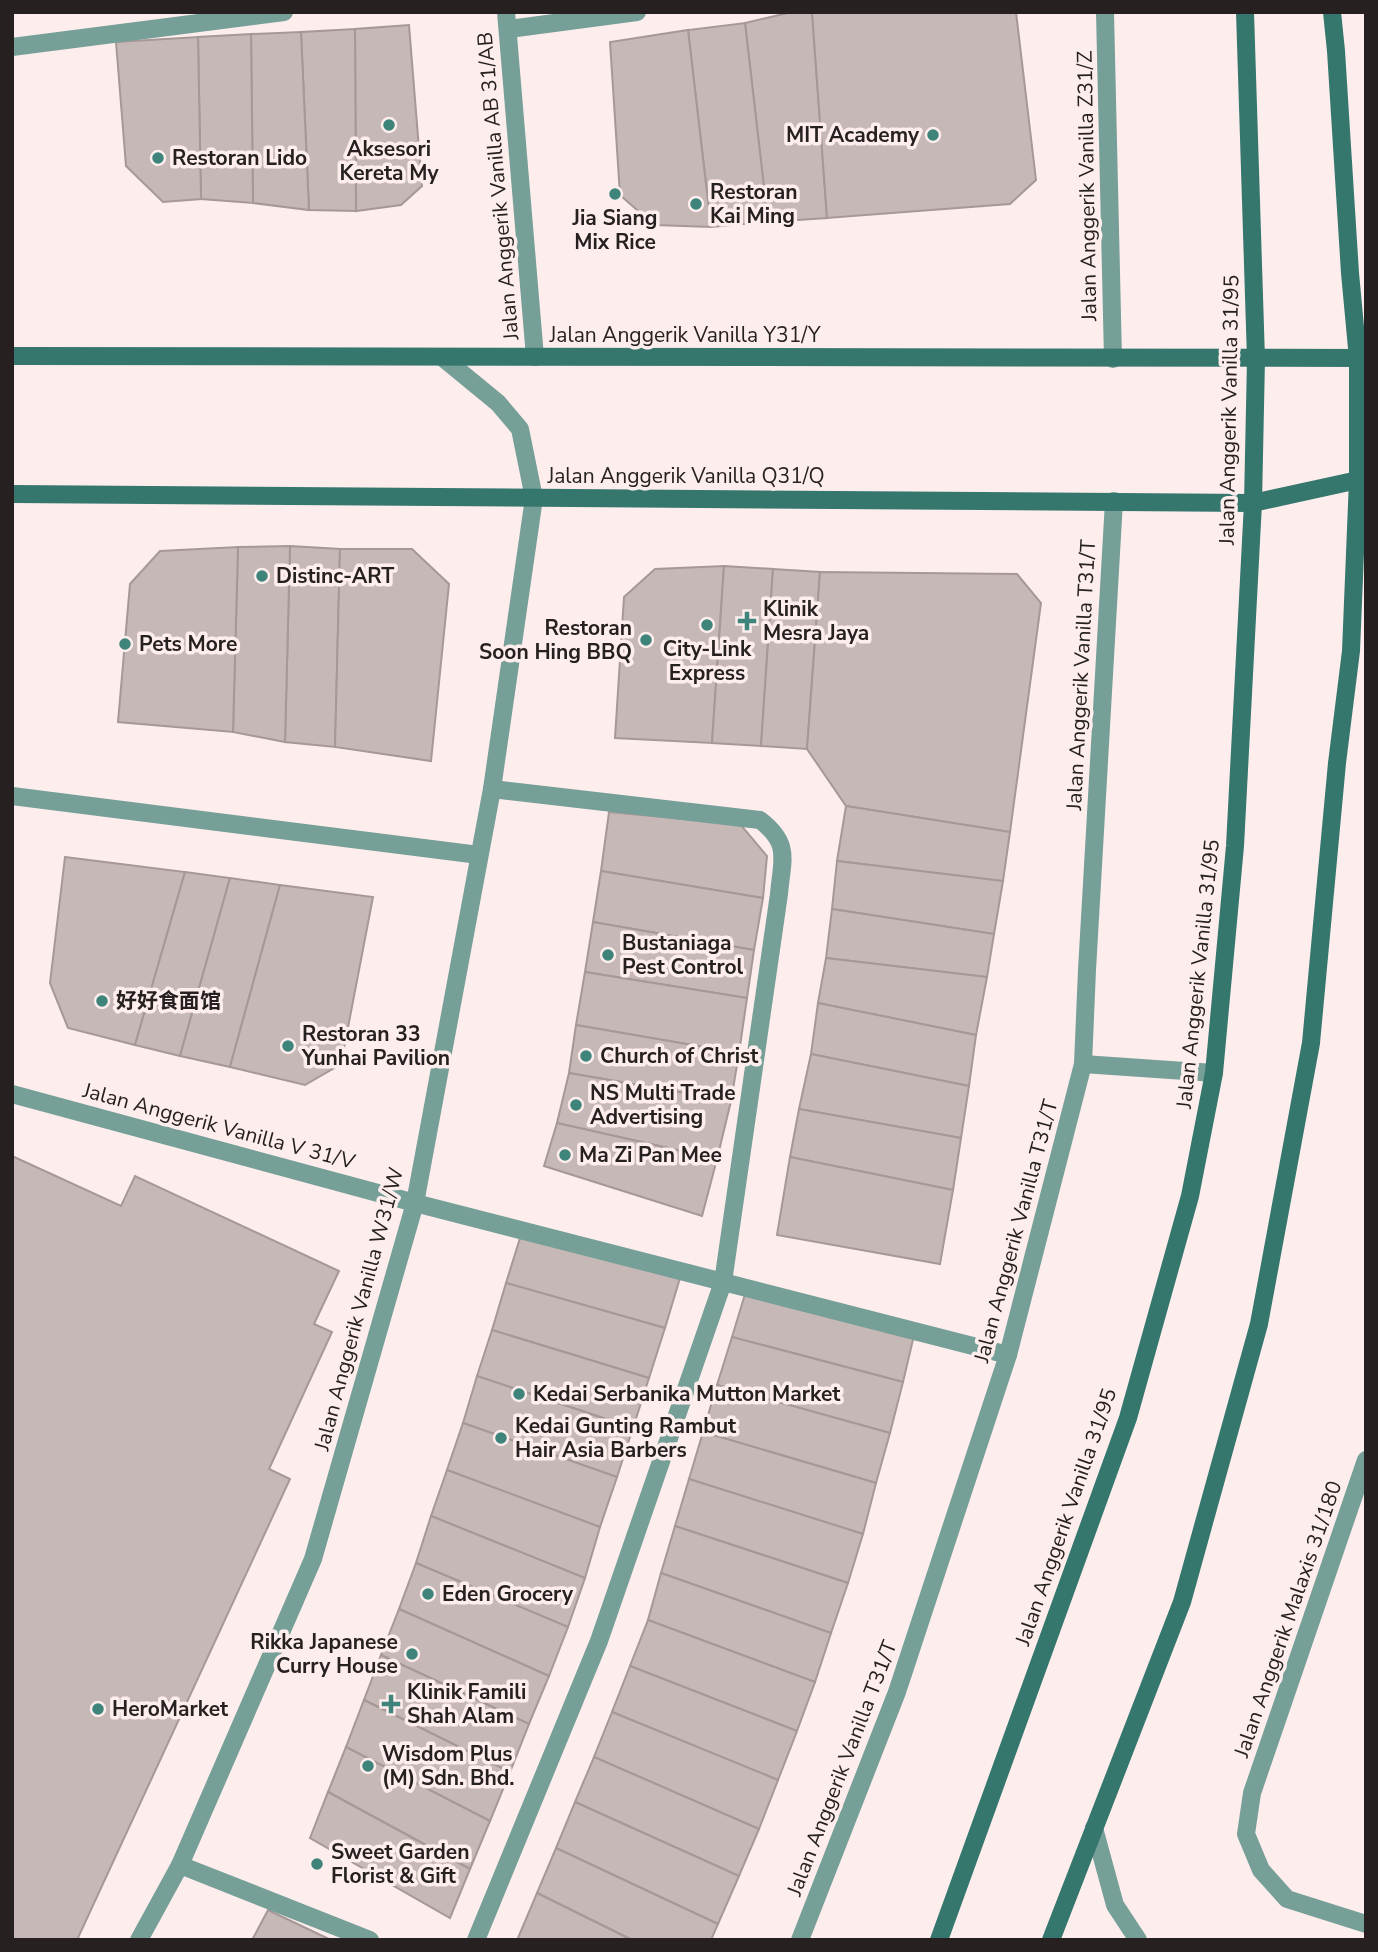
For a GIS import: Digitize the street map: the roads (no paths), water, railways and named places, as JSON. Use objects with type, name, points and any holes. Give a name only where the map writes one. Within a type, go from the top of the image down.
[{"type":"street","points":[[12,47],[284,12]]},
{"type":"street","points":[[508,20],[637,12]]},
{"type":"street","name":"Jalan Anggerik Vanilla Z31/Z","points":[[1105,12],[1113,359]]},
{"type":"street","name":"Jalan Anggerik Vanilla 31/95","points":[[939,1940],[1128,1418],[1190,1196],[1214,1073],[1235,846],[1253,503],[1256,359],[1245,12]]},
{"type":"street","points":[[1051,1940],[1182,1602],[1259,1324],[1311,1043],[1336,776],[1351,651],[1362,480],[1362,358],[1350,273],[1332,12]]},
{"type":"street","name":"Jalan Anggerik Vanilla AB 31/AB","points":[[508,20],[535,357]]},
{"type":"street","points":[[1350,273],[1366,287]]},
{"type":"street","name":"Jalan Anggerik Vanilla Y31/Y","points":[[12,356],[1362,358]]},
{"type":"street","name":"Jalan Anggerik Vanilla W31/W","points":[[139,1940],[180,1865],[313,1559],[415,1203],[492,789],[534,498],[520,429],[498,403],[442,357]]},
{"type":"street","name":"Jalan Anggerik Vanilla Q31/Q","points":[[12,494],[1253,503],[1362,480]]},
{"type":"street","name":"Jalan Anggerik Vanilla T31/T","points":[[800,1940],[897,1692],[1007,1355],[1083,1064],[1114,501]]},
{"type":"street","points":[[1351,651],[1366,614]]},
{"type":"street","points":[[476,1940],[600,1642],[723,1282],[779,894],[782,849],[775,832],[760,820],[492,789]]},
{"type":"street","points":[[12,796],[479,855]]},
{"type":"street","points":[[1083,1064],[1214,1073]]},
{"type":"street","name":"Jalan Anggerik Vanilla V 31/V","points":[[12,1094],[415,1203],[1007,1355]]},
{"type":"street","name":"Jalan Anggerik Malaxis 31/180","points":[[1366,1460],[1252,1793],[1246,1834],[1261,1870],[1287,1899],[1366,1924]]},
{"type":"street","points":[[1094,1828],[1115,1905],[1138,1940]]},
{"type":"street","points":[[180,1865],[370,1940]]},
{"type":"place","name":"Aksesori Kereta My","points":[[389,125]]},
{"type":"place","name":"MIT Academy","points":[[933,135]]},
{"type":"place","name":"Restoran Lido","points":[[158,158]]},
{"type":"place","name":"Jia Siang Mix Rice","points":[[615,194]]},
{"type":"place","name":"Restoran Kai Ming","points":[[696,204]]},
{"type":"place","name":"Distinc-ART","points":[[262,576]]},
{"type":"place","name":"Klinik Mesra Jaya","points":[[747,621]]},
{"type":"place","name":"City-Link Express","points":[[707,625]]},
{"type":"place","name":"Restoran Soon Hing BBQ","points":[[646,640]]},
{"type":"place","name":"Pets More","points":[[125,644]]},
{"type":"place","name":"Bustaniaga Pest Control","points":[[608,955]]},
{"type":"place","name":"好好食面馆","points":[[102,1001]]},
{"type":"place","name":"Restoran 33 Yunhai Pavilion","points":[[288,1046]]},
{"type":"place","name":"Church of Christ","points":[[586,1056]]},
{"type":"place","name":"NS Multi Trade Advertising","points":[[576,1105]]},
{"type":"place","name":"Ma Zi Pan Mee","points":[[565,1155]]},
{"type":"place","name":"Kedai Serbanika Mutton Market","points":[[519,1394]]},
{"type":"place","name":"Kedai Gunting Rambut Hair Asia Barbers","points":[[501,1438]]},
{"type":"place","name":"Eden Grocery","points":[[428,1594]]},
{"type":"place","name":"Rikka Japanese Curry House","points":[[412,1654]]},
{"type":"place","name":"Klinik Famili Shah Alam","points":[[391,1704]]},
{"type":"place","name":"HeroMarket","points":[[98,1709]]},
{"type":"place","name":"Wisdom Plus (M) Sdn. Bhd.","points":[[368,1766]]},
{"type":"place","name":"Sweet Garden Florist & Gift","points":[[317,1864]]}]
